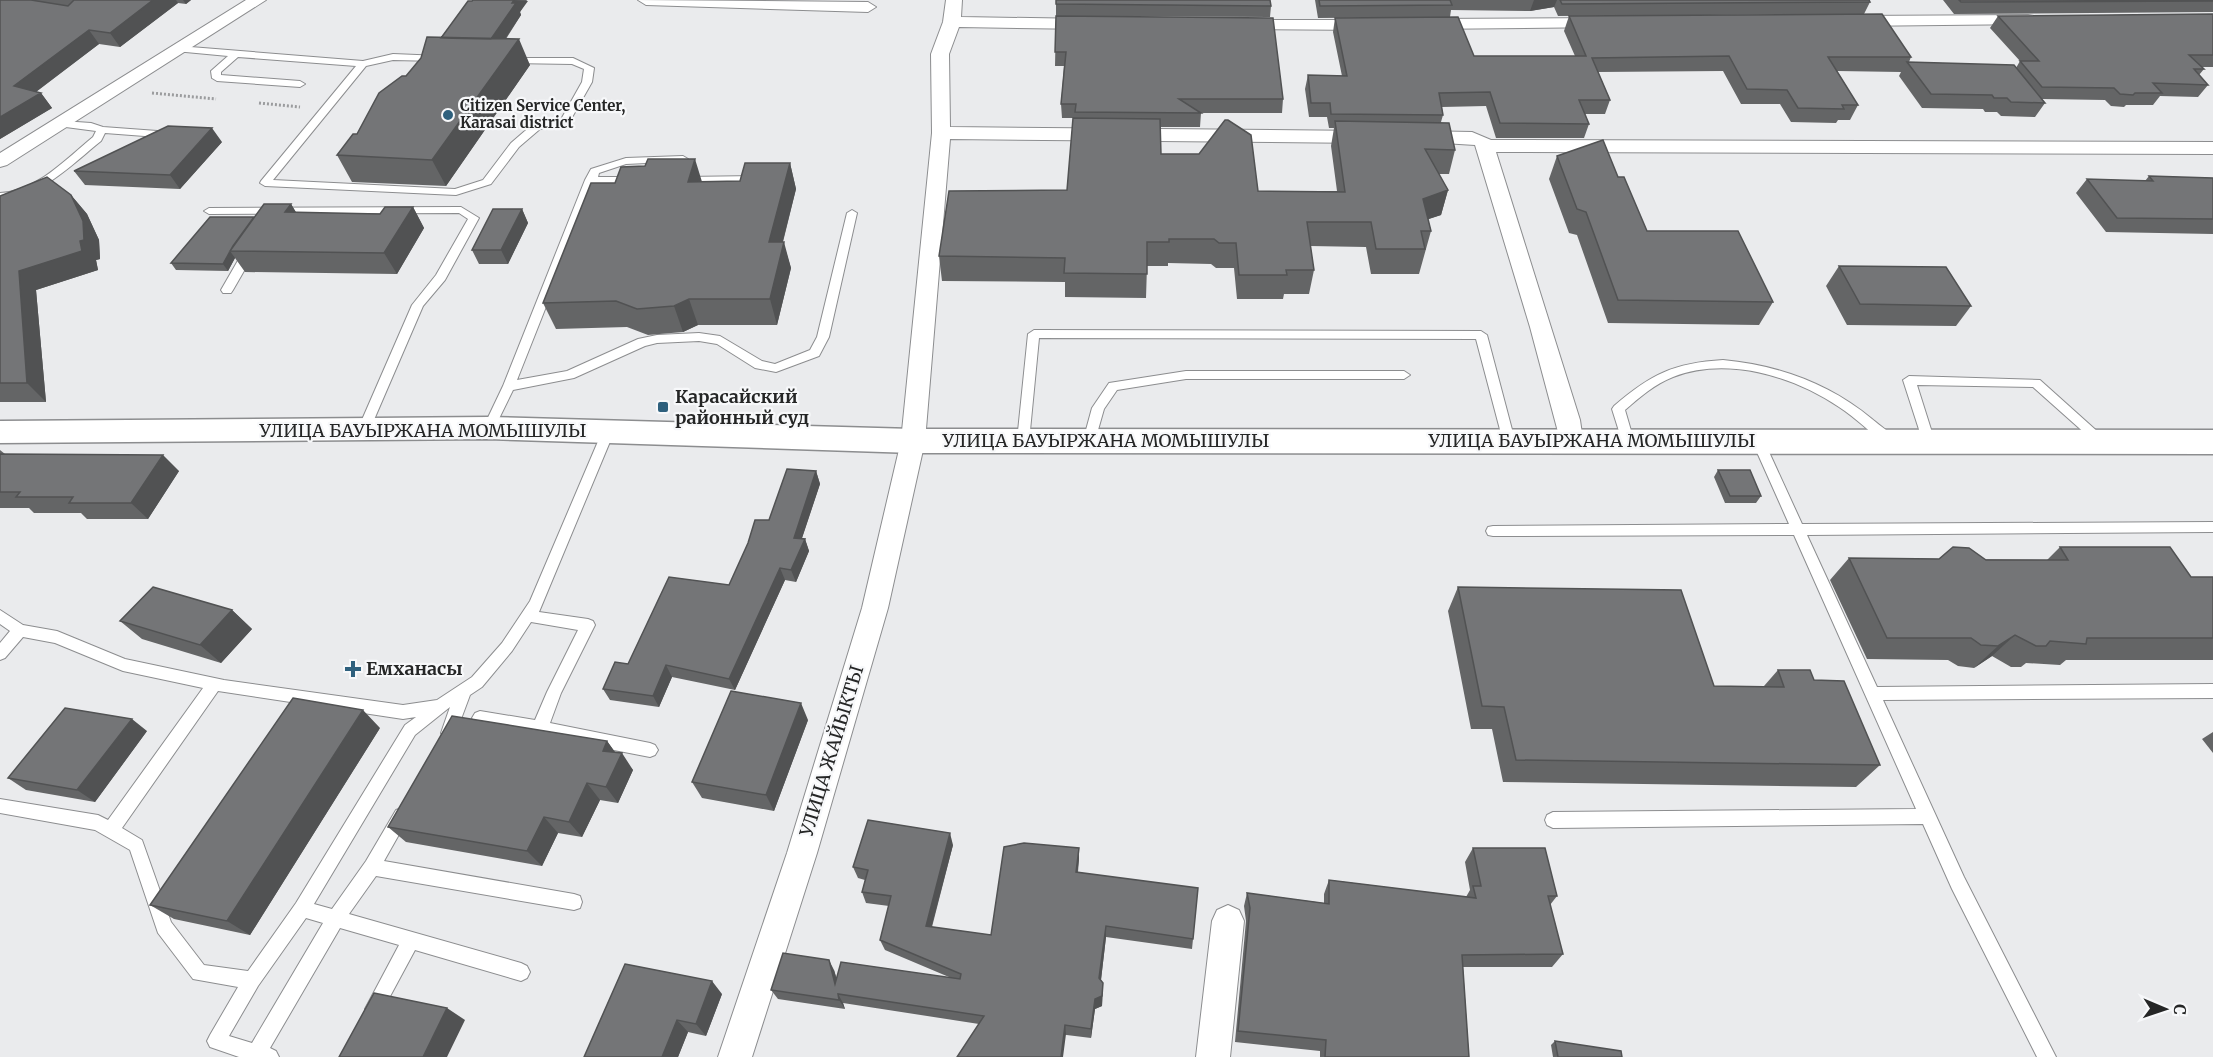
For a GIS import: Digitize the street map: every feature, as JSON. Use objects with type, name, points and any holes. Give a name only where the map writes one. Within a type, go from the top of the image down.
[{"type":"street","points":[[0,161],[258,0]]},
{"type":"street","points":[[646,0],[868,7]]},
{"type":"street","name":"УЛИЦА ЖАЙЫКТЫ","points":[[735,1057],[802,853],[875,608],[913,441],[941,133],[940,54],[952,22],[954,0]]},
{"type":"street","points":[[1839,22],[2040,20]]},
{"type":"street","points":[[952,22],[1111,24]]},
{"type":"street","points":[[1413,24],[1614,23]]},
{"type":"street","points":[[1226,24],[1390,24]]},
{"type":"street","points":[[941,133],[1472,138],[1485,146],[2213,148]]},
{"type":"street","points":[[1485,146],[1556,378],[1571,441]]},
{"type":"street","name":"УЛИЦА БАУЫРЖАНА МОМЫШУЛЫ","points":[[0,432],[489,428],[913,441],[2213,442]]},
{"type":"street","points":[[1213,1057],[1228,921]]},
{"type":"lane","points":[[178,49],[363,64],[393,57],[453,58]]},
{"type":"lane","points":[[236,54],[216,71],[217,78],[300,84]]},
{"type":"lane","points":[[363,64],[265,183],[456,192],[487,182],[515,145],[537,126],[562,126],[587,82],[589,68],[573,61],[501,59]]},
{"type":"lane","points":[[62,124],[91,126],[102,130],[185,136]]},
{"type":"lane","points":[[0,196],[11,198],[39,183],[97,139],[102,130]]},
{"type":"lane","points":[[489,428],[509,386],[595,171],[618,162],[686,159]]},
{"type":"lane","points":[[670,180],[762,179]]},
{"type":"lane","points":[[590,180],[647,180]]},
{"type":"lane","points":[[208,211],[277,215],[461,210],[474,218],[452,260],[418,305],[364,429]]},
{"type":"lane","points":[[509,386],[570,375],[642,342],[657,339],[699,337],[720,340],[759,365],[776,368],[815,353],[823,337],[852,213]]},
{"type":"lane","points":[[227,290],[244,257],[259,238]]},
{"type":"lane","points":[[1023,441],[1034,334],[1200,333],[1481,335],[1509,441]]},
{"type":"lane","points":[[1628,441],[1618,410],[1642,387],[1681,370],[1715,363],[1745,363],[1790,378],[1837,400],[1891,442]]},
{"type":"lane","points":[[1089,441],[1098,408],[1113,386],[1186,375],[1404,375]]},
{"type":"lane","points":[[1929,442],[1909,380],[2036,383],[2103,442]]},
{"type":"lane","points":[[407,805],[372,867],[335,920],[263,1055],[216,1041],[252,980],[302,909],[410,730],[485,674],[536,604],[608,432]]},
{"type":"lane","points":[[1758,441],[1926,816],[2047,1057]]},
{"type":"lane","points":[[1493,531],[2211,527]]},
{"type":"lane","points":[[0,616],[20,630],[57,637],[123,665],[215,684],[403,712],[440,706]]},
{"type":"lane","points":[[528,616],[588,625],[554,692],[540,728]]},
{"type":"lane","points":[[0,654],[20,630]]},
{"type":"lane","points":[[110,831],[215,684]]},
{"type":"lane","points":[[443,744],[454,724],[464,690]]},
{"type":"lane","points":[[1871,694],[2213,691]]},
{"type":"lane","points":[[480,718],[650,750]]},
{"type":"lane","points":[[0,806],[98,824],[136,845],[164,927],[199,973],[252,980]]},
{"type":"lane","points":[[1552,820],[1926,816]]},
{"type":"lane","points":[[372,867],[574,902]]},
{"type":"lane","points":[[302,909],[521,972]]},
{"type":"lane","points":[[364,1028],[411,940]]},
{"type":"building","points":[[0,0],[31,0],[68,6],[74,0],[153,0],[110,33],[89,30],[14,86],[41,93],[0,117]]},
{"type":"building","points":[[514,0],[512,3],[516,3],[491,39],[441,38],[468,1]]},
{"type":"building","points":[[1056,0],[1270,0],[1271,6],[1056,4]]},
{"type":"building","points":[[1319,0],[1450,0],[1452,5],[1320,6]]},
{"type":"building","points":[[1560,0],[1869,0],[1870,2],[1562,4]]},
{"type":"building","points":[[1959,0],[2213,0],[2213,1],[1961,2]]},
{"type":"building","points":[[1882,14],[1911,57],[1828,57],[1858,105],[1842,105],[1844,109],[1798,108],[1787,90],[1747,89],[1729,56],[1592,58],[1610,100],[1579,100],[1589,124],[1500,123],[1490,92],[1439,93],[1443,115],[1331,114],[1330,103],[1311,103],[1308,75],[1347,76],[1335,18],[1458,17],[1474,56],[1586,56],[1569,16]]},
{"type":"building","points":[[2213,14],[2213,55],[2189,55],[2204,69],[2194,69],[2208,85],[2153,83],[2162,93],[2135,93],[2133,95],[2120,94],[2114,88],[2042,87],[2020,61],[2039,61],[1998,16]]},
{"type":"building","points":[[1056,16],[1273,18],[1283,99],[1179,99],[1201,113],[1075,112],[1076,104],[1061,104],[1066,52],[1055,52]]},
{"type":"building","points":[[427,37],[519,39],[432,160],[337,155],[353,134],[357,134],[379,93],[402,76],[406,76],[421,58]]},
{"type":"building","points":[[1907,62],[2014,65],[2045,103],[2011,102],[2007,98],[1994,98],[1992,95],[1931,94]]},
{"type":"building","points":[[1073,118],[1160,119],[1161,154],[1199,154],[1225,120],[1228,120],[1251,135],[1258,191],[1345,192],[1335,121],[1449,123],[1455,150],[1425,149],[1448,190],[1423,199],[1431,231],[1421,231],[1425,249],[1376,249],[1371,222],[1307,222],[1314,270],[1286,270],[1287,275],[1239,275],[1236,243],[1219,243],[1214,239],[1169,239],[1169,242],[1147,242],[1147,274],[1064,273],[1065,258],[939,256],[949,191],[1067,190]]},
{"type":"building","points":[[168,126],[212,128],[170,175],[74,171]]},
{"type":"building","points":[[1603,140],[1618,177],[1624,177],[1647,231],[1738,231],[1773,302],[1618,300],[1586,212],[1577,209],[1557,156]]},
{"type":"building","points":[[648,159],[695,159],[688,182],[740,181],[745,163],[790,163],[769,242],[784,242],[770,299],[689,299],[674,306],[637,309],[616,301],[543,303],[591,183],[615,183],[621,167],[645,166]]},
{"type":"building","points":[[2149,176],[2213,178],[2213,219],[2117,218],[2087,179],[2153,181]]},
{"type":"building","points":[[47,177],[71,195],[83,221],[84,240],[80,241],[82,251],[19,271],[27,383],[0,383],[0,196]]},
{"type":"building","points":[[264,204],[291,204],[285,212],[380,214],[385,207],[413,207],[384,253],[230,251]]},
{"type":"building","points":[[493,209],[522,209],[501,250],[472,250]]},
{"type":"building","points":[[210,217],[254,217],[223,264],[171,263]]},
{"type":"building","points":[[1839,266],[1946,267],[1971,306],[1860,304]]},
{"type":"building","points":[[0,454],[163,455],[131,503],[69,503],[73,497],[16,497],[20,492],[0,492]]},
{"type":"building","points":[[787,469],[816,471],[794,538],[805,539],[791,570],[780,568],[729,679],[666,665],[653,696],[603,689],[615,662],[628,664],[669,577],[729,585],[748,543],[755,520],[769,520]]},
{"type":"building","points":[[1718,470],[1750,470],[1761,496],[1730,496]]},
{"type":"building","points":[[1953,547],[1969,548],[1986,560],[2068,560],[2060,547],[2170,547],[2191,577],[2213,577],[2213,638],[2087,638],[2086,644],[2050,641],[2046,646],[2036,646],[2015,635],[1998,646],[1981,645],[1971,638],[1887,638],[1849,558],[1939,559]]},
{"type":"building","points":[[153,587],[232,610],[200,645],[120,621]]},
{"type":"building","points":[[1458,587],[1681,590],[1714,686],[1784,687],[1778,670],[1810,670],[1814,680],[1844,681],[1880,765],[1516,760],[1504,707],[1482,706]]},
{"type":"building","points":[[731,691],[801,703],[766,795],[692,782]]},
{"type":"building","points":[[293,698],[363,710],[227,921],[150,905]]},
{"type":"building","points":[[65,708],[132,719],[77,790],[8,778]]},
{"type":"building","points":[[452,716],[607,741],[603,751],[622,753],[606,787],[587,783],[569,822],[544,817],[527,851],[388,827]]},
{"type":"building","points":[[868,820],[950,833],[926,926],[991,935],[1004,847],[1024,843],[1079,848],[1076,872],[1198,888],[1193,939],[1106,926],[1099,978],[1103,983],[1102,996],[1095,999],[1091,1029],[1065,1025],[1061,1057],[957,1057],[984,1016],[838,994],[839,1000],[771,990],[783,953],[829,960],[835,984],[841,962],[960,979],[961,974],[880,940],[891,896],[862,892],[868,870],[853,867]]},
{"type":"building","points":[[1473,848],[1545,848],[1557,896],[1548,896],[1563,954],[1462,955],[1469,1057],[1325,1057],[1326,1040],[1238,1031],[1250,908],[1247,893],[1329,904],[1329,880],[1476,898],[1473,886],[1481,886]]},
{"type":"building","points":[[625,964],[712,981],[696,1024],[677,1020],[662,1057],[584,1057]]},
{"type":"building","points":[[374,993],[447,1008],[423,1057],[339,1057]]},
{"type":"building","points":[[1555,1041],[1621,1051],[1622,1057],[1558,1057]]},
{"type":"place","name":"Citizen Service Center, Karasai district","points":[[448,115]]},
{"type":"place","name":"Карасайский районный суд","points":[[663,407]]},
{"type":"place","name":"Емханасы","points":[[353,669]]}]
